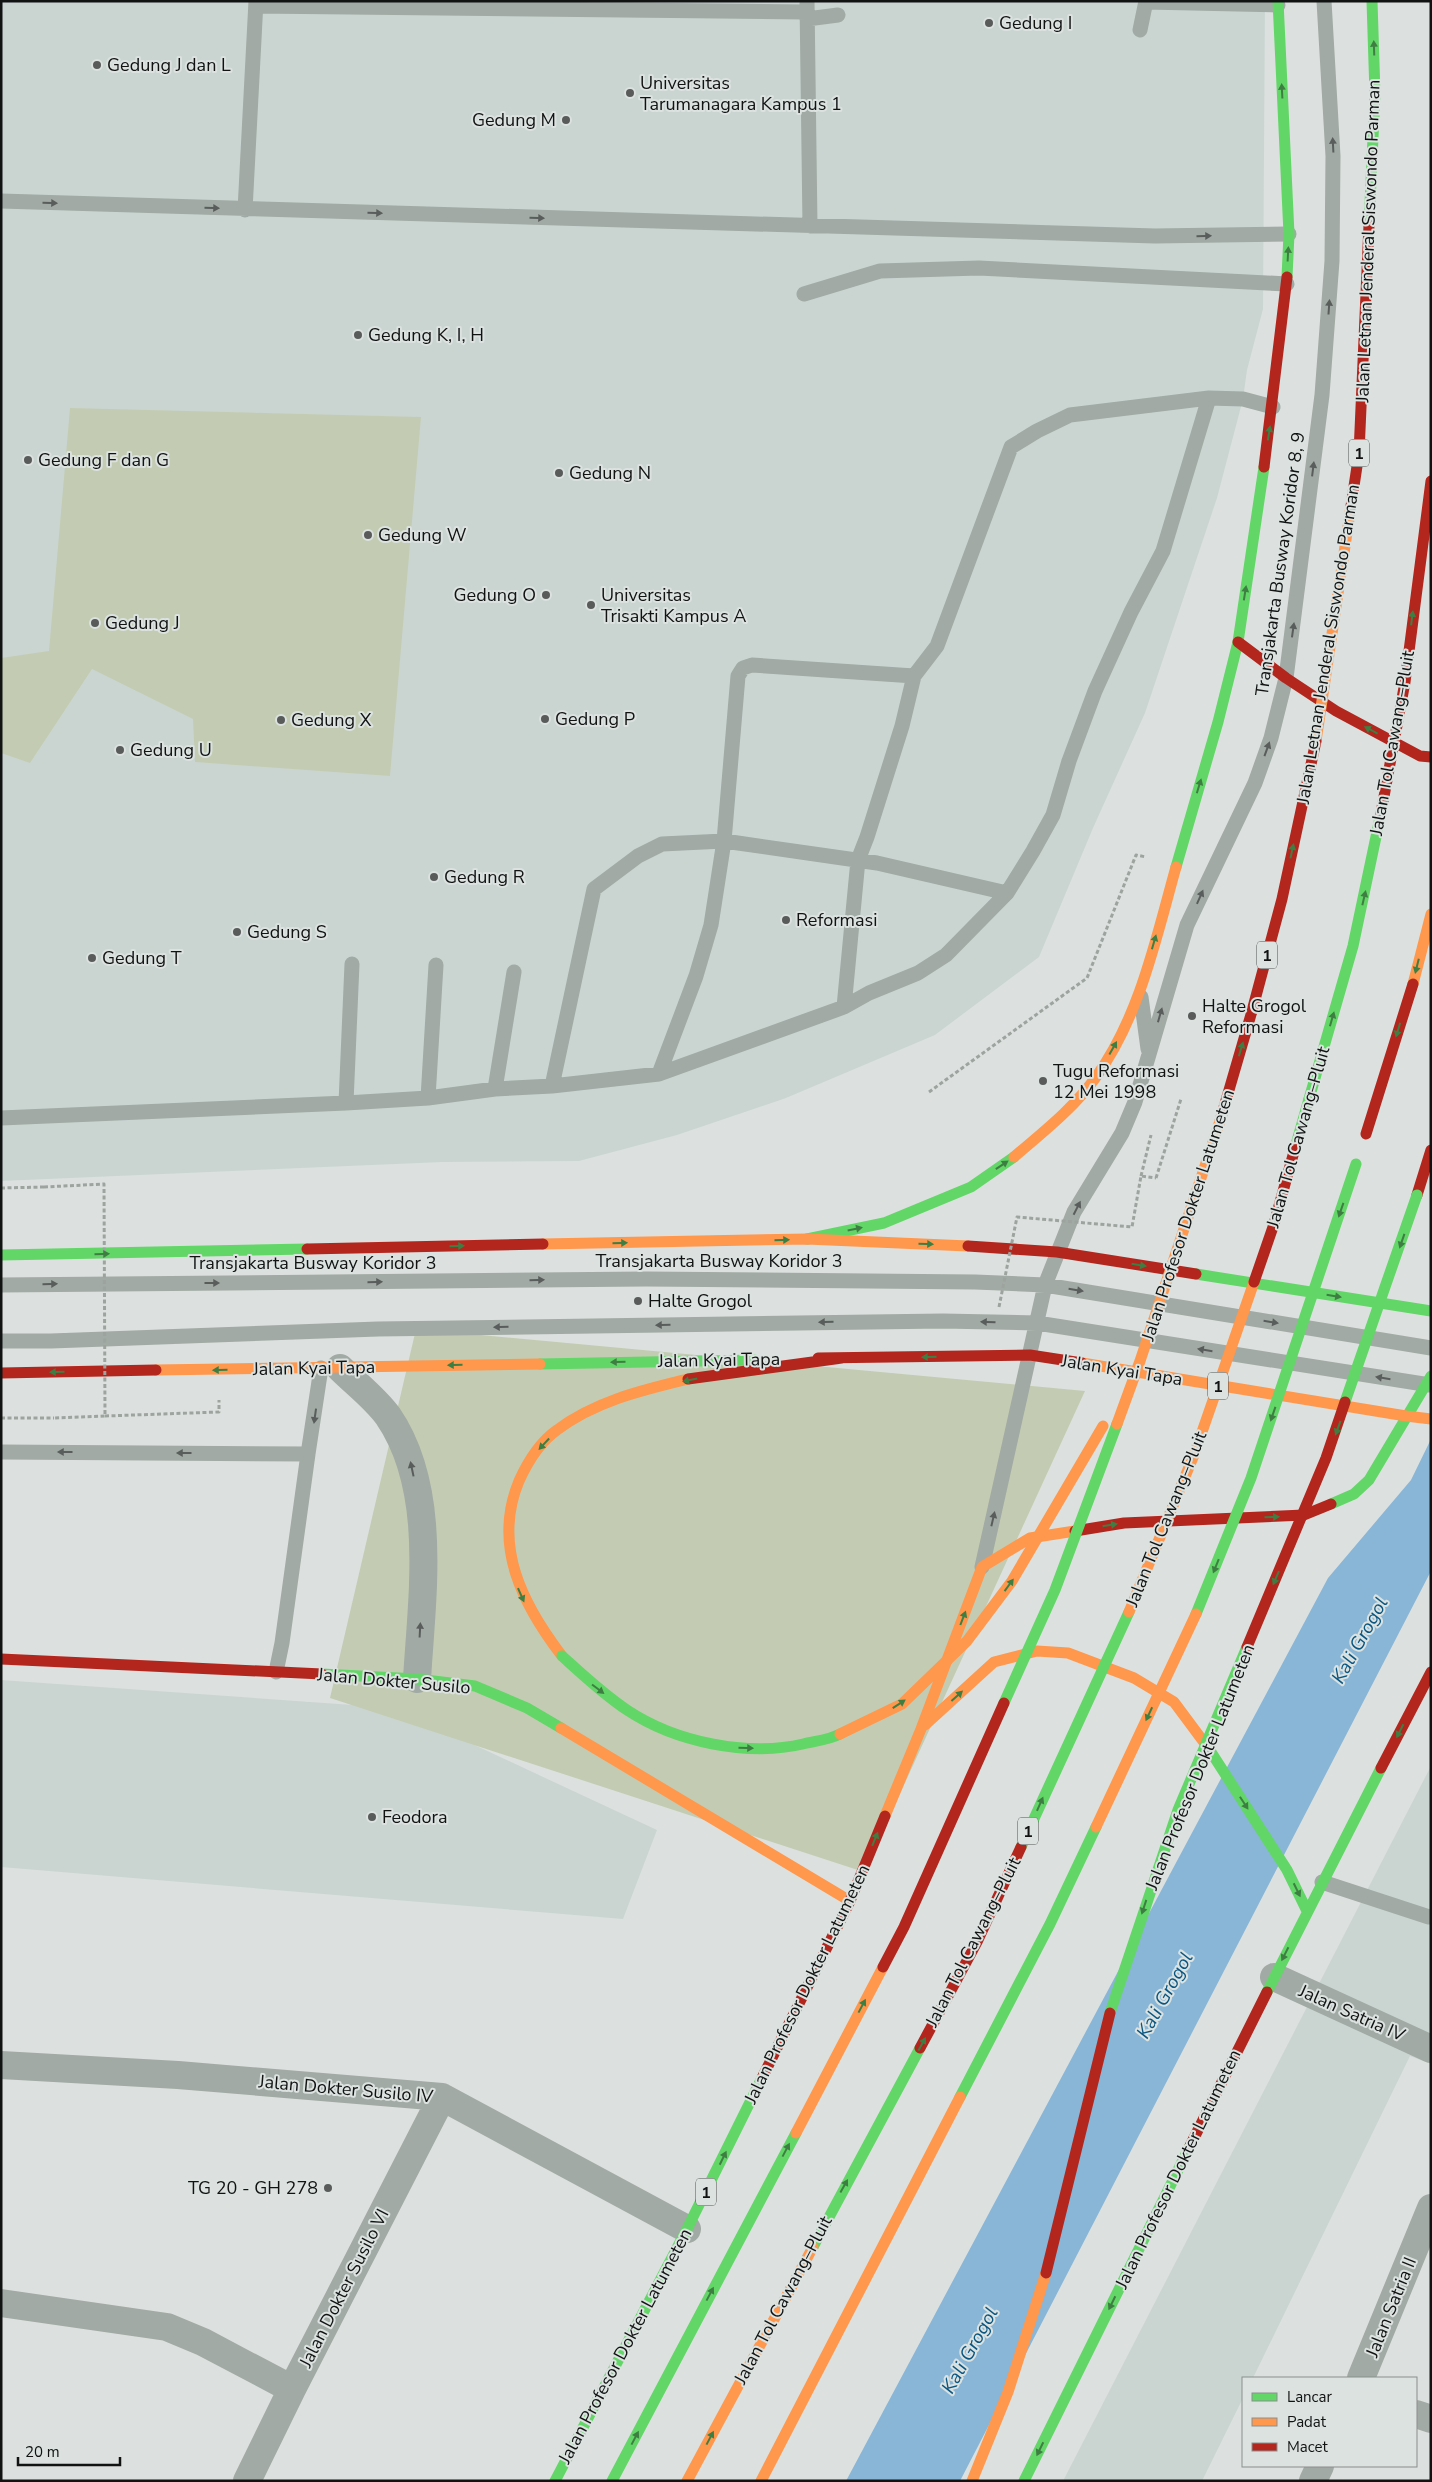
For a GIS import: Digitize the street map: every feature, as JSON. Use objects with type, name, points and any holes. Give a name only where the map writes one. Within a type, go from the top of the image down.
[{"type":"main road","name":"Jalan Letnan Jenderal Siswondo Parman","points":[[1252,1011],[1282,899],[1318,730],[1359,453],[1375,94],[1372,1]]},
{"type":"main road","points":[[807,1239],[884,1223],[971,1187],[1014,1158],[1066,1112],[1096,1076],[1114,1048],[1141,989],[1218,722],[1238,642],[1273,407],[1286,284],[1289,234],[1278,3]]},
{"type":"main road","name":"Jalan Tol Cawang–Pluit","points":[[687,2481],[977,1942],[1142,1583],[1194,1455],[1274,1224],[1352,946],[1371,865],[1405,682],[1431,481]]},
{"type":"main road","points":[[1238,642],[1286,678],[1336,711],[1420,756],[1431,757]]},
{"type":"main road","points":[[761,2481],[1050,1924],[1200,1605],[1254,1469],[1362,1145],[1413,984],[1431,914]]},
{"type":"main road","name":"Jalan Profesor Dokter Latumeten","points":[[612,2481],[904,1927],[1055,1590],[1140,1361],[1201,1182],[1252,1011]]},
{"type":"main road","name":"Jalan Profesor Dokter Latumeten","points":[[972,2481],[987,2449],[1036,2309],[1059,2225],[1111,2007],[1145,1903],[1178,1810],[1326,1458],[1359,1368],[1431,1150]]},
{"type":"main road","points":[[1,1255],[807,1239],[1016,1248],[1057,1252],[1431,1311]]},
{"type":"main road","name":"Jalan Kyai Tapa","points":[[1,1373],[1030,1355],[1427,1419]]},
{"type":"main road","points":[[842,1358],[730,1371],[630,1395],[590,1409],[557,1429],[531,1457],[516,1488],[508,1522],[508,1557],[520,1594],[537,1625],[562,1656],[594,1686],[629,1711],[681,1736],[734,1748],[782,1749],[837,1736],[902,1704],[967,1641],[1012,1581],[1140,1361]]},
{"type":"main road","points":[[982,1567],[1030,1538],[1124,1523],[1304,1516],[1354,1494],[1379,1466],[1406,1416],[1429,1382]]},
{"type":"main road","name":"Jalan Profesor Dokter Latumeten","points":[[555,2481],[687,2229],[850,1901],[921,1729],[982,1567]]},
{"type":"main road","points":[[921,1729],[994,1662],[1037,1651],[1068,1653],[1134,1678],[1174,1702],[1218,1762],[1287,1870],[1307,1911]]},
{"type":"main road","name":"Jalan Dokter Susilo","points":[[1,1658],[417,1679],[475,1686],[527,1708],[850,1901]]},
{"type":"main road","name":"Jalan Profesor Dokter Latumeten","points":[[1024,2481],[1307,1911],[1431,1672]]},
{"type":"street","points":[[330,1368],[387,1415],[408,1450],[420,1508],[424,1554],[417,1679]]},
{"type":"street","name":"Jalan Satria IV","points":[[1274,1977],[1431,2049]]},
{"type":"street","name":"Jalan Dokter Susilo IV","points":[[1,2065],[178,2075],[442,2097],[687,2229]]},
{"type":"street","name":"Jalan Dokter Susilo VI","points":[[247,2481],[292,2389],[442,2097]]},
{"type":"street","name":"Jalan Satria II","points":[[1362,2377],[1429,2218]]},
{"type":"street","points":[[1,2303],[166,2327],[203,2342],[292,2389]]},
{"type":"street","points":[[1417,2414],[1431,2419]]},
{"type":"street","points":[[1313,2481],[1320,2467]]},
{"type":"lane","name":"Transjakarta Busway Koridor 8, 9","points":[[982,1567],[1045,1285],[1057,1252],[1086,1190],[1106,1163],[1122,1133],[1135,1102],[1187,925],[1255,783],[1271,738],[1286,678],[1322,395],[1332,261],[1334,156],[1324,1]]},
{"type":"lane","points":[[1140,30],[1146,2],[1278,3]]},
{"type":"lane","points":[[245,210],[256,4],[807,11],[838,15]]},
{"type":"lane","points":[[807,11],[810,226]]},
{"type":"lane","points":[[1,201],[245,210],[1155,236],[1289,234]]},
{"type":"lane","points":[[804,294],[880,271],[979,268],[1286,284]]},
{"type":"lane","points":[[844,1007],[858,860],[899,735],[914,676],[937,646],[1011,447],[1037,431],[1070,415],[1209,398],[1243,400],[1273,407]]},
{"type":"lane","points":[[1,1118],[428,1098],[495,1089],[552,1086],[658,1074],[844,1007],[870,993],[918,973],[946,955],[1008,893],[1053,814],[1069,761],[1095,691],[1132,612],[1164,551],[1209,398]]},
{"type":"lane","points":[[658,1074],[696,976],[712,925],[724,841],[738,676],[743,668],[752,666],[914,676]]},
{"type":"lane","points":[[552,1086],[594,889],[638,856],[662,844],[724,841],[858,860],[1008,893]]},
{"type":"lane","points":[[346,1103],[352,964]]},
{"type":"lane","points":[[428,1098],[436,965]]},
{"type":"lane","points":[[495,1089],[514,972]]},
{"type":"lane","points":[[1141,989],[1141,1008],[1149,1055]]},
{"type":"lane","name":"Transjakarta Busway Koridor 3","points":[[1,1285],[666,1279],[975,1282],[1045,1285],[1431,1348]]},
{"type":"lane","points":[[1,1341],[51,1341],[398,1328],[943,1321],[1037,1323],[1429,1382]]},
{"type":"lane","points":[[276,1672],[282,1643],[308,1454],[330,1368]]},
{"type":"lane","points":[[1,1452],[308,1454]]},
{"type":"lane","points":[[1414,1704],[1431,1706]]},
{"type":"lane","points":[[1322,1882],[1429,1918]]},
{"type":"path","points":[[929,1092],[1087,978],[1136,856],[1147,857]]},
{"type":"path","points":[[1141,1176],[1156,1178],[1181,1099]]},
{"type":"path","points":[[1000,1307],[1017,1217],[1132,1227],[1144,1156]]},
{"type":"path","points":[[1,1188],[104,1184],[105,1416]]},
{"type":"path","points":[[1,1418],[219,1412]]},
{"type":"shaded area","name":"Universitas Trisakti Kampus A","points":[[1,1],[1265,1],[1263,309],[1247,370],[1243,399],[1217,498],[1145,713],[1093,828],[1039,957],[935,1035],[786,1098],[677,1135],[579,1161],[443,1162],[1,1181]]},
{"type":"shaded area","points":[[1,1680],[395,1708],[657,1830],[623,1919],[1,1867]]},
{"type":"shaded area","points":[[1431,1766],[1431,2064],[1410,2056],[1253,2377],[1242,2377],[1242,2400],[1202,2481],[1063,2481]]},
{"type":"green space","points":[[70,408],[421,417],[390,776],[195,762],[193,719],[92,669],[30,763],[1,753],[1,658],[49,651]]},
{"type":"green space","points":[[416,1329],[1085,1391],[864,1872],[330,1698]]},
{"type":"water","name":"Kali Grogol","points":[[1431,1439],[1431,1571],[960,2481],[846,2481],[1328,1578],[1411,1480]]},
{"type":"traffic: fast","points":[[1278,1],[1289,234],[1287,277]]},
{"type":"traffic: fast","points":[[1369,225],[1375,94],[1372,1]]},
{"type":"traffic: fast","points":[[1176,867],[1218,722],[1238,642],[1264,467]]},
{"type":"traffic: fast","points":[[1309,1099],[1353,946],[1381,813]]},
{"type":"traffic: fast","points":[[1295,1148],[1309,1099]]},
{"type":"traffic: fast","points":[[807,1239],[884,1223],[971,1187],[1014,1157]]},
{"type":"traffic: fast","points":[[1196,1614],[1251,1478],[1356,1164]]},
{"type":"traffic: fast","points":[[1345,1402],[1417,1195]]},
{"type":"traffic: fast","points":[[1,1255],[307,1249]]},
{"type":"traffic: fast","points":[[1196,1274],[1431,1311]]},
{"type":"traffic: fast","points":[[540,1364],[755,1360]]},
{"type":"traffic: fast","points":[[1331,1504],[1354,1494],[1369,1480],[1431,1376]]},
{"type":"traffic: fast","points":[[1004,1703],[1055,1590],[1117,1424]]},
{"type":"traffic: fast","points":[[1021,1847],[1129,1612]]},
{"type":"traffic: fast","points":[[1110,2013],[1178,1810],[1247,1647]]},
{"type":"traffic: fast","points":[[562,1656],[601,1691],[627,1710],[667,1731],[689,1738],[712,1744],[759,1749],[803,1744],[840,1734]]},
{"type":"traffic: fast","points":[[322,1674],[417,1679],[475,1686],[527,1708],[561,1728]]},
{"type":"traffic: fast","points":[[1209,1749],[1287,1870],[1307,1911]]},
{"type":"traffic: fast","points":[[1267,1992],[1381,1768]]},
{"type":"traffic: fast","points":[[960,2097],[1050,1924],[1096,1827]]},
{"type":"traffic: fast","points":[[813,2247],[920,2048]]},
{"type":"traffic: fast","points":[[555,2481],[687,2229],[763,2076]]},
{"type":"traffic: fast","points":[[612,2481],[796,2133]]},
{"type":"traffic: fast","points":[[1024,2481],[1190,2146]]},
{"type":"traffic: slow","points":[[1316,741],[1351,506]]},
{"type":"traffic: slow","points":[[1014,1157],[1078,1099],[1096,1077],[1111,1053],[1124,1028],[1145,976],[1176,867]]},
{"type":"traffic: slow","points":[[1413,984],[1431,914]]},
{"type":"traffic: slow","points":[[1117,1424],[1220,1121]]},
{"type":"traffic: slow","points":[[543,1244],[807,1239],[968,1246]]},
{"type":"traffic: slow","points":[[1129,1612],[1194,1455],[1254,1282]]},
{"type":"traffic: slow","points":[[1082,1363],[1406,1416]]},
{"type":"traffic: slow","points":[[156,1370],[540,1364]]},
{"type":"traffic: slow","points":[[562,1656],[548,1637],[524,1595],[510,1551],[511,1505],[519,1481],[530,1459],[540,1446],[551,1435],[572,1420],[603,1404],[688,1379]]},
{"type":"traffic: slow","points":[[1406,1416],[1431,1419]]},
{"type":"traffic: slow","points":[[840,1734],[902,1704],[967,1641],[1012,1581],[1103,1426]]},
{"type":"traffic: slow","points":[[885,1816],[921,1729],[982,1567],[1030,1538],[1075,1531]]},
{"type":"traffic: slow","points":[[1096,1827],[1196,1614]]},
{"type":"traffic: slow","points":[[925,1725],[994,1662],[1037,1651],[1068,1653],[1134,1678],[1174,1702],[1209,1749]]},
{"type":"traffic: slow","points":[[561,1728],[850,1901]]},
{"type":"traffic: slow","points":[[796,2133],[883,1967]]},
{"type":"traffic: slow","points":[[761,2481],[960,2097]]},
{"type":"traffic: slow","points":[[687,2481],[813,2247]]},
{"type":"traffic: slow","points":[[972,2481],[1008,2392],[1046,2273]]},
{"type":"traffic: jam","points":[[1351,506],[1359,453],[1369,225]]},
{"type":"traffic: jam","points":[[1264,467],[1287,277]]},
{"type":"traffic: jam","points":[[1381,813],[1405,682],[1431,481]]},
{"type":"traffic: jam","points":[[1238,642],[1286,678],[1336,711],[1420,756],[1431,757]]},
{"type":"traffic: jam","points":[[1252,1011],[1282,899],[1316,741]]},
{"type":"traffic: jam","points":[[1366,1134],[1413,984]]},
{"type":"traffic: jam","points":[[1220,1121],[1252,1011]]},
{"type":"traffic: jam","points":[[1254,1282],[1274,1224],[1295,1148]]},
{"type":"traffic: jam","points":[[1417,1195],[1431,1150]]},
{"type":"traffic: jam","points":[[307,1249],[543,1244]]},
{"type":"traffic: jam","points":[[968,1246],[1057,1252],[1196,1274]]},
{"type":"traffic: jam","points":[[818,1358],[1030,1355],[1082,1363]]},
{"type":"traffic: jam","points":[[688,1379],[842,1358]]},
{"type":"traffic: jam","points":[[1,1373],[156,1370]]},
{"type":"traffic: jam","points":[[1247,1647],[1326,1458],[1345,1402]]},
{"type":"traffic: jam","points":[[1075,1531],[1124,1523],[1304,1515],[1331,1504]]},
{"type":"traffic: jam","points":[[1,1659],[322,1674]]},
{"type":"traffic: jam","points":[[1381,1768],[1431,1672]]},
{"type":"traffic: jam","points":[[883,1967],[904,1927],[1004,1703]]},
{"type":"traffic: jam","points":[[763,2076],[850,1901],[885,1816]]},
{"type":"traffic: jam","points":[[920,2048],[977,1942],[1021,1847]]},
{"type":"traffic: jam","points":[[1190,2146],[1267,1992]]},
{"type":"traffic: jam","points":[[1046,2273],[1110,2013]]},
{"type":"place","name":"Gedung I","points":[[989,23]]},
{"type":"place","name":"Gedung J dan L","points":[[97,65]]},
{"type":"place","name":"Universitas Tarumanagara Kampus 1","points":[[630,93]]},
{"type":"place","name":"Gedung M","points":[[566,120]]},
{"type":"place","name":"Gedung K, I, H","points":[[358,335]]},
{"type":"place","name":"Gedung F dan G","points":[[28,460]]},
{"type":"place","name":"Gedung N","points":[[559,473]]},
{"type":"place","name":"Gedung W","points":[[368,535]]},
{"type":"place","name":"Gedung O","points":[[546,595]]},
{"type":"place","name":"Universitas Trisakti Kampus A","points":[[591,605]]},
{"type":"place","name":"Gedung J","points":[[95,623]]},
{"type":"place","name":"Gedung P","points":[[545,719]]},
{"type":"place","name":"Gedung X","points":[[281,720]]},
{"type":"place","name":"Gedung U","points":[[120,750]]},
{"type":"place","name":"Gedung R","points":[[434,877]]},
{"type":"place","name":"Reformasi","points":[[786,920]]},
{"type":"place","name":"Gedung S","points":[[237,932]]},
{"type":"place","name":"Gedung T","points":[[92,958]]},
{"type":"place","name":"Halte Grogol Reformasi","points":[[1192,1016]]},
{"type":"place","name":"Tugu Reformasi 12 Mei 1998","points":[[1043,1081]]},
{"type":"place","name":"Halte Grogol","points":[[638,1301]]},
{"type":"place","name":"Feodora","points":[[372,1817]]},
{"type":"place","name":"TG 20 - GH 278","points":[[328,2188]]}]
